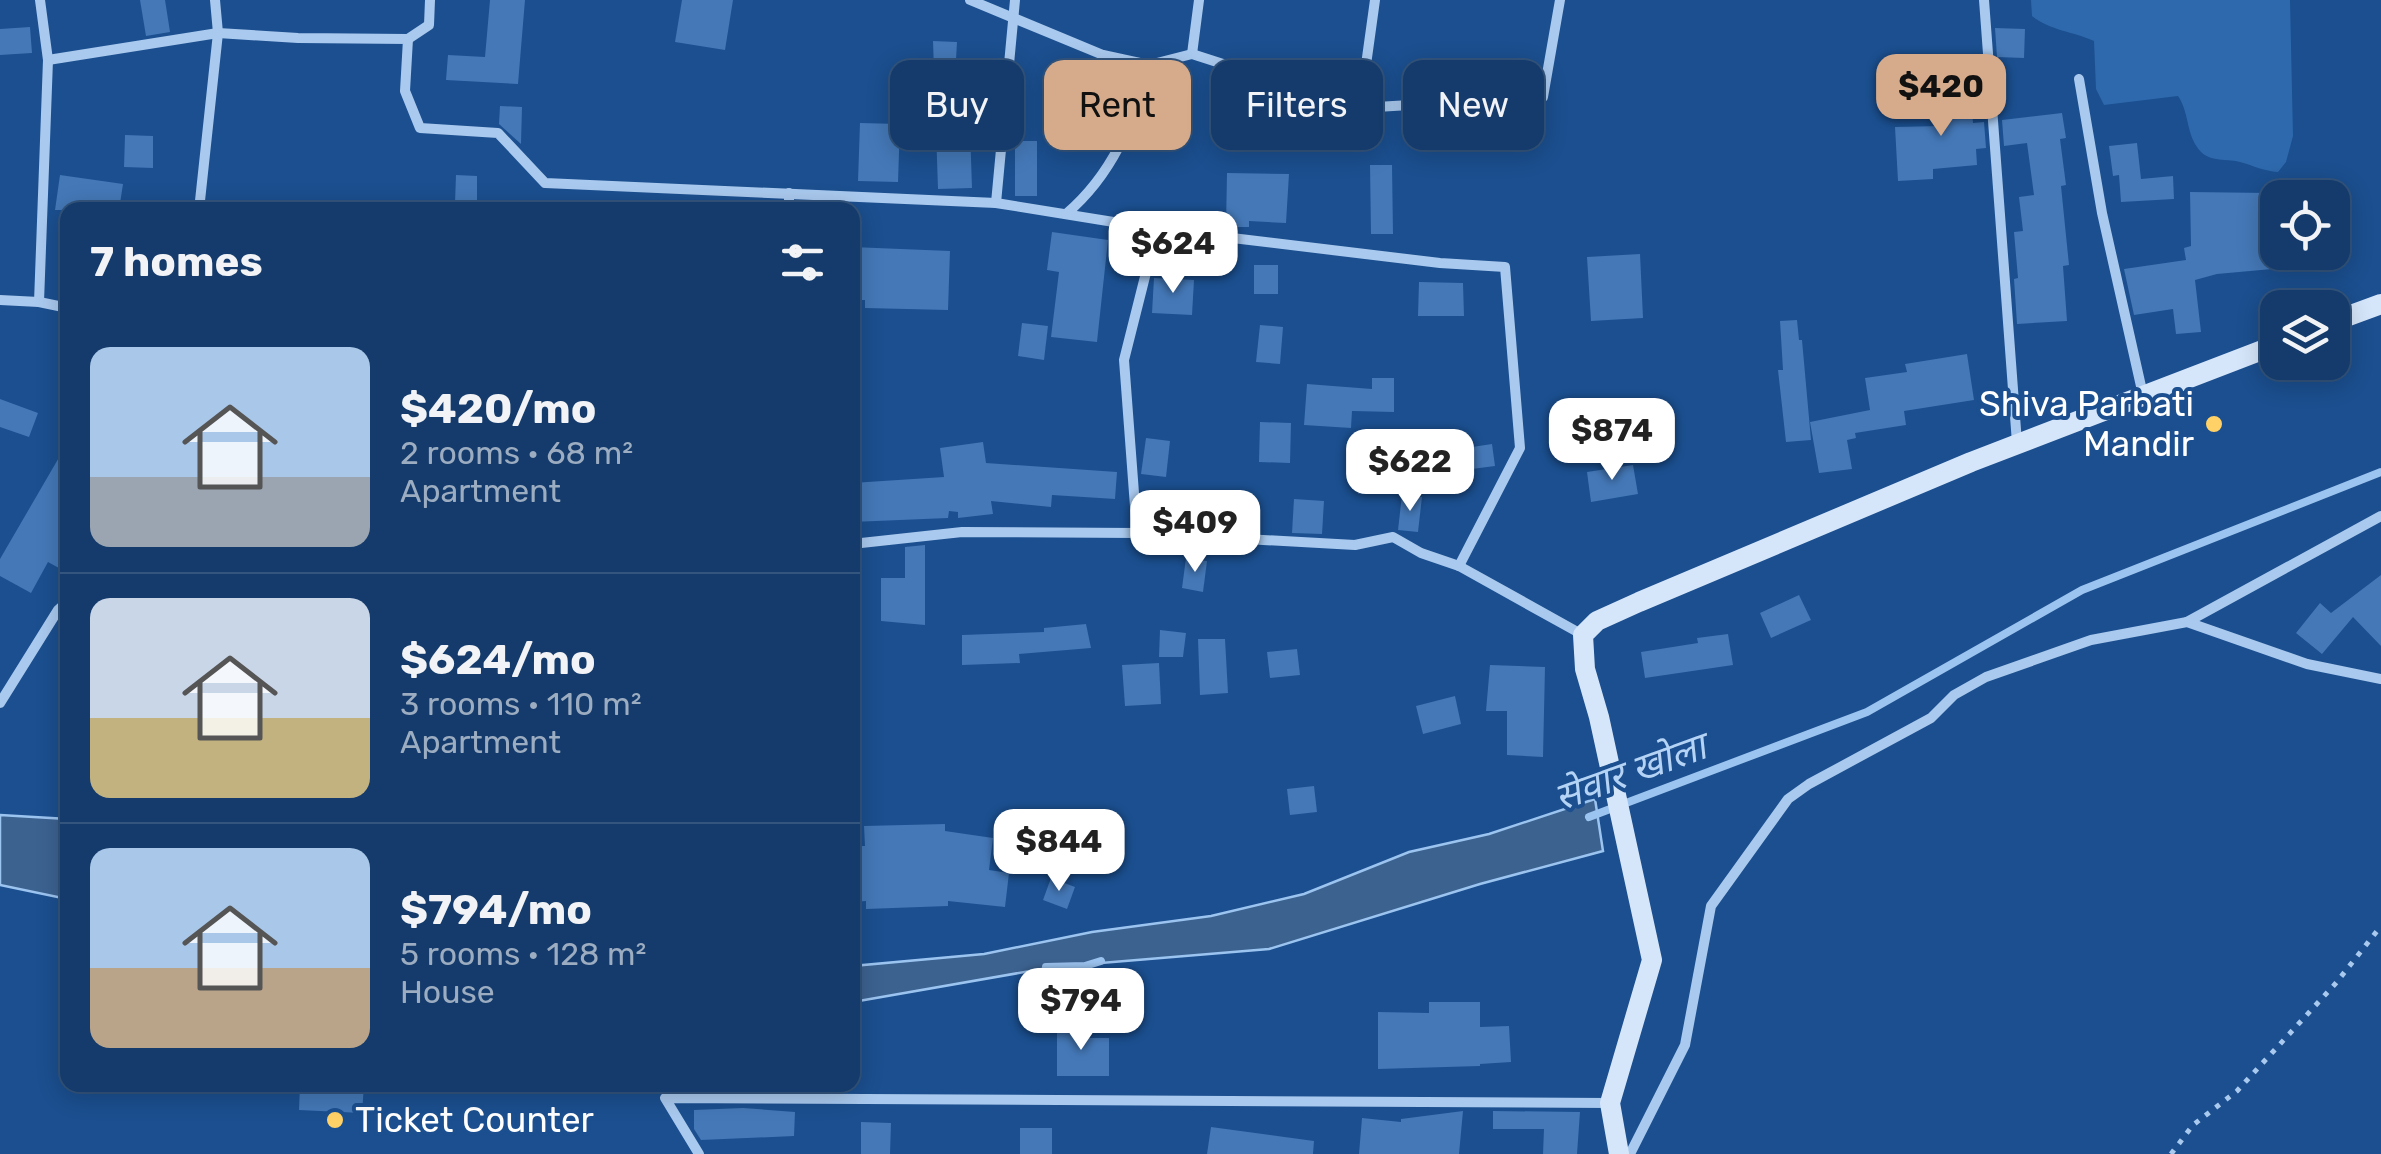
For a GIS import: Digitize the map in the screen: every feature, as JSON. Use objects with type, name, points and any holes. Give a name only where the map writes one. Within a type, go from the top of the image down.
[{"type":"street","points":[[40,0],[48,60],[40,302]]},
{"type":"street","points":[[201,202],[218,33],[215,0]]},
{"type":"street","points":[[48,60],[218,33],[408,39],[429,26],[430,0]]},
{"type":"street","points":[[970,0],[1103,55],[1129,60]]},
{"type":"street","points":[[996,203],[1014,0]]},
{"type":"street","points":[[1192,54],[1200,0]]},
{"type":"street","points":[[1367,60],[1376,0]]},
{"type":"street","points":[[1383,107],[1543,97],[1560,0]]},
{"type":"street","points":[[1984,0],[2017,444]]},
{"type":"street","points":[[408,39],[404,90],[420,128],[498,132],[545,183],[996,203],[1157,229],[1505,267],[1520,448],[1460,566]]},
{"type":"street","points":[[1166,60],[1192,54],[1211,60]]},
{"type":"street","points":[[2079,80],[2102,214],[2144,396]]},
{"type":"street","points":[[1066,214],[1090,194],[1117,150]]},
{"type":"street","points":[[789,193],[789,202]]},
{"type":"street","points":[[1138,533],[1124,360],[1157,229]]},
{"type":"street","points":[[0,300],[60,306]]},
{"type":"street","points":[[2350,315],[2381,304]]},
{"type":"street","points":[[1583,635],[1598,621],[1639,602],[2017,444],[2260,351]]},
{"type":"street","points":[[1630,1154],[1685,1045],[1712,906],[1788,800],[1809,784],[1930,718],[1954,695],[1986,677],[2091,640],[2188,622],[2381,516]]},
{"type":"street","points":[[860,543],[962,532],[1138,533],[1356,545],[1394,537],[1421,553],[1460,566],[1583,635]]},
{"type":"street","points":[[0,703],[60,608]]},
{"type":"street","points":[[2188,622],[2306,664],[2381,679]]},
{"type":"street","points":[[1583,635],[1585,669],[1652,960],[1610,1103],[1619,1154]]},
{"type":"street","points":[[700,1154],[665,1098],[1610,1103]]},
{"type":"path","points":[[2171,1154],[2193,1125],[2237,1091],[2336,983],[2381,926]]},
{"type":"shaded area","points":[[2031,0],[2290,0],[2293,136],[2286,162],[2278,172],[2206,156],[2193,141],[2178,96],[2104,105],[2096,89],[2094,41],[2039,21],[2032,16]]},
{"type":"shaded area","points":[[1595,799],[1603,851],[1269,949],[1053,967],[860,1001],[860,965],[984,954],[1092,932],[1211,916],[1304,894],[1409,852],[1489,834]]},
{"type":"shaded area","points":[[0,815],[60,819],[60,898],[0,885]]},
{"type":"building","points":[[140,0],[165,0],[170,32],[146,36]]},
{"type":"building","points":[[490,0],[525,0],[518,84],[446,80],[448,55],[485,57]]},
{"type":"building","points":[[682,0],[733,0],[725,50],[675,42]]},
{"type":"building","points":[[30,27],[32,53],[0,55],[0,29]]},
{"type":"building","points":[[1995,28],[2025,29],[2024,58],[1997,57]]},
{"type":"building","points":[[933,41],[957,42],[956,60],[934,60]]},
{"type":"building","points":[[1970,85],[1973,123],[1984,122],[1986,148],[1976,149],[1977,165],[1933,169],[1933,179],[1898,181],[1895,127],[1941,126],[1938,88]]},
{"type":"building","points":[[500,106],[522,107],[521,144],[499,124]]},
{"type":"building","points":[[2062,113],[2066,138],[2060,139],[2066,185],[2061,186],[2069,265],[2063,266],[2067,321],[2017,324],[2014,232],[2023,231],[2019,197],[2034,195],[2027,143],[2004,146],[2002,120]]},
{"type":"building","points":[[860,123],[890,124],[890,150],[899,150],[898,182],[858,181]]},
{"type":"building","points":[[125,135],[153,136],[153,168],[124,167]]},
{"type":"building","points":[[1024,141],[1037,141],[1037,196],[1015,196],[1015,150],[1024,150]]},
{"type":"building","points":[[2137,143],[2141,179],[2173,176],[2174,199],[2121,202],[2119,175],[2113,176],[2109,146]]},
{"type":"building","points":[[937,150],[971,150],[972,188],[938,189]]},
{"type":"building","points":[[1370,165],[1392,165],[1393,234],[1371,234]]},
{"type":"building","points":[[1227,173],[1289,174],[1286,223],[1249,221],[1249,227],[1226,227]]},
{"type":"building","points":[[60,175],[123,184],[120,202],[60,202],[60,210],[55,210]]},
{"type":"building","points":[[456,175],[477,176],[477,202],[455,202]]},
{"type":"building","points":[[2190,192],[2260,193],[2261,270],[2195,280],[2201,332],[2176,334],[2173,309],[2134,315],[2124,269],[2186,260],[2184,248],[2191,246]]},
{"type":"building","points":[[1052,232],[1108,240],[1097,342],[1051,337],[1059,272],[1047,270]]},
{"type":"building","points":[[860,247],[950,251],[948,310],[865,308],[865,300],[860,300]]},
{"type":"building","points":[[1640,254],[1643,318],[1591,321],[1587,257]]},
{"type":"building","points":[[1254,265],[1278,265],[1278,294],[1254,294]]},
{"type":"building","points":[[1154,278],[1194,280],[1192,315],[1152,313]]},
{"type":"building","points":[[1419,282],[1463,283],[1464,316],[1418,316]]},
{"type":"building","points":[[1797,320],[1811,440],[1786,442],[1778,370],[1783,370],[1780,321]]},
{"type":"building","points":[[1022,323],[1048,326],[1044,360],[1018,356]]},
{"type":"building","points":[[1260,325],[1283,327],[1280,364],[1256,362]]},
{"type":"building","points":[[1967,354],[1974,400],[1904,411],[1906,425],[1855,433],[1856,438],[1847,440],[1852,469],[1819,473],[1810,422],[1870,410],[1865,378],[1907,372],[1905,364]]},
{"type":"building","points":[[1372,378],[1394,378],[1394,412],[1352,411],[1351,428],[1304,425],[1307,384],[1372,389]]},
{"type":"building","points":[[0,399],[38,413],[29,437],[0,427]]},
{"type":"building","points":[[1632,418],[1636,445],[1616,448],[1612,422]]},
{"type":"building","points":[[1260,422],[1291,423],[1290,463],[1259,462]]},
{"type":"building","points":[[1146,438],[1170,441],[1166,477],[1141,474]]},
{"type":"building","points":[[983,442],[986,463],[1117,472],[1115,499],[1052,495],[1051,507],[991,501],[993,514],[958,518],[958,512],[949,511],[948,518],[860,522],[860,482],[944,477],[940,448]]},
{"type":"building","points":[[1492,444],[1495,466],[1441,473],[1439,452]]},
{"type":"building","points":[[1390,451],[1395,490],[1358,494],[1353,455]]},
{"type":"building","points":[[60,456],[60,569],[48,562],[31,593],[0,576],[0,559]]},
{"type":"building","points":[[1633,465],[1638,494],[1591,502],[1587,472]]},
{"type":"building","points":[[1402,495],[1422,497],[1418,532],[1398,530]]},
{"type":"building","points":[[1294,499],[1324,501],[1322,534],[1292,533]]},
{"type":"building","points":[[925,545],[925,625],[881,621],[881,578],[905,578],[905,547]]},
{"type":"building","points":[[1186,558],[1207,561],[1203,592],[1182,588]]},
{"type":"building","points":[[2381,575],[2381,646],[2353,617],[2322,654],[2296,633],[2320,603],[2331,613]]},
{"type":"building","points":[[1799,595],[1811,620],[1771,638],[1760,613]]},
{"type":"building","points":[[1086,624],[1091,648],[1019,654],[1020,663],[962,665],[962,635],[1044,632],[1044,628]]},
{"type":"building","points":[[1160,630],[1186,633],[1183,657],[1159,657]]},
{"type":"building","points":[[1728,634],[1733,665],[1645,678],[1641,652]]},
{"type":"building","points":[[1198,639],[1225,639],[1228,693],[1200,695]]},
{"type":"building","points":[[1297,649],[1300,675],[1270,678],[1267,652]]},
{"type":"building","points":[[1159,663],[1161,704],[1125,706],[1122,665]]},
{"type":"building","points":[[1490,665],[1545,667],[1543,757],[1507,755],[1507,711],[1486,711]]},
{"type":"building","points":[[1455,696],[1461,724],[1423,734],[1416,706]]},
{"type":"building","points":[[1314,786],[1317,812],[1290,815],[1287,789]]},
{"type":"building","points":[[945,824],[945,831],[993,838],[989,870],[1009,873],[1005,907],[948,901],[948,906],[866,909],[866,901],[860,901],[864,826]]},
{"type":"building","points":[[1051,878],[1075,887],[1067,909],[1043,900]]},
{"type":"building","points":[[1429,1002],[1480,1002],[1480,1027],[1509,1026],[1511,1062],[1378,1069],[1378,1012],[1429,1013]]},
{"type":"building","points":[[1057,1026],[1089,1027],[1088,1038],[1109,1038],[1109,1076],[1057,1076]]},
{"type":"building","points":[[300,1092],[364,1092],[362,1113],[299,1110]]},
{"type":"building","points":[[694,1110],[795,1112],[794,1136],[701,1140],[694,1129]]},
{"type":"building","points":[[1463,1111],[1459,1154],[1359,1154],[1362,1118],[1401,1122]]},
{"type":"building","points":[[1493,1111],[1580,1112],[1577,1154],[1543,1154],[1544,1129],[1493,1129]]},
{"type":"building","points":[[861,1122],[891,1123],[890,1154],[861,1154]]},
{"type":"building","points":[[1211,1127],[1314,1141],[1313,1154],[1207,1154]]},
{"type":"building","points":[[1020,1128],[1052,1128],[1052,1154],[1020,1154]]},
{"type":"waterway","name":"सेवार खोला","points":[[1589,817],[1867,712],[2082,590],[2381,472]]},
{"type":"waterway","name":"सेवार खोला","points":[[1046,967],[1085,966],[1101,961]]},
{"type":"place","name":"Shiva Parbati Mandir","points":[[2214,424]]},
{"type":"place","name":"Ticket Counter","points":[[335,1120]]}]
